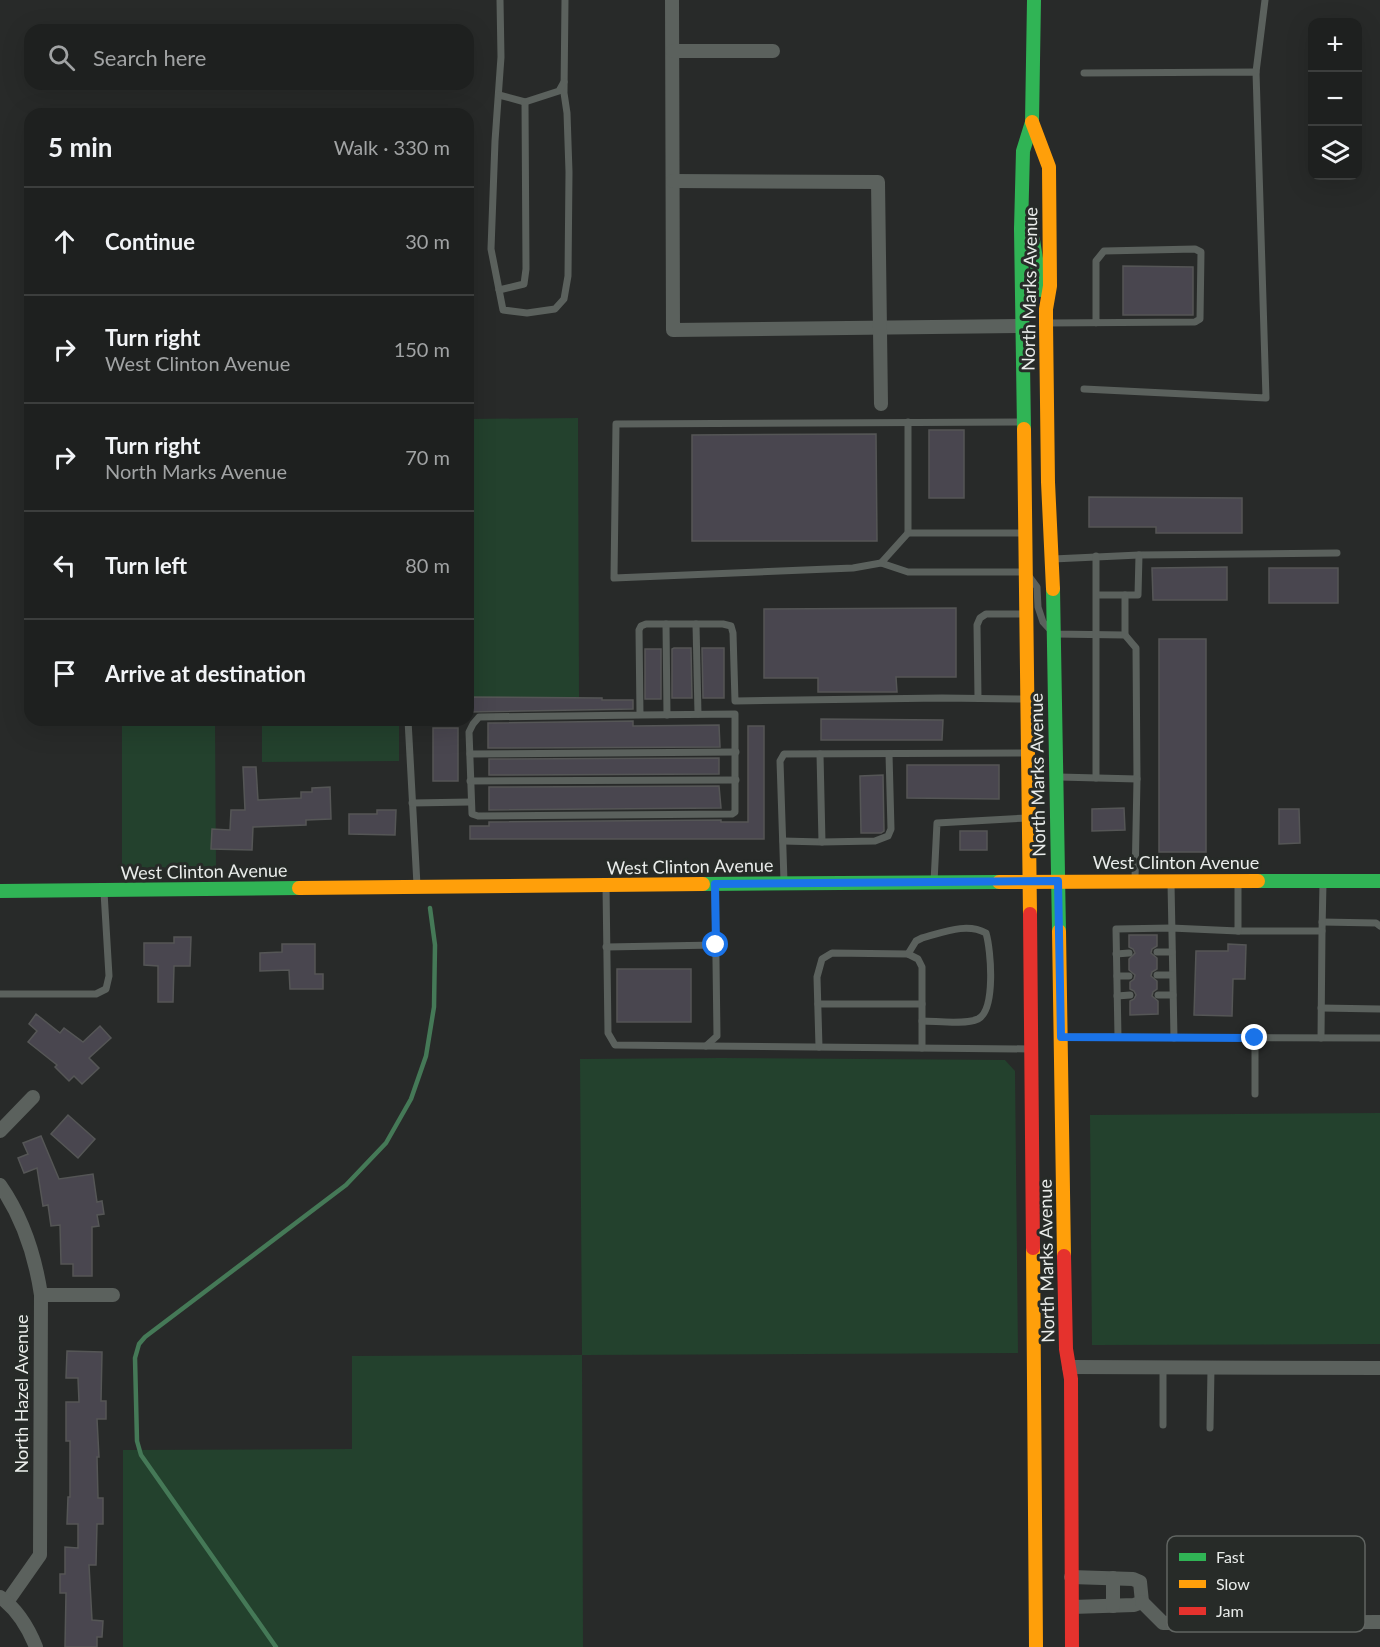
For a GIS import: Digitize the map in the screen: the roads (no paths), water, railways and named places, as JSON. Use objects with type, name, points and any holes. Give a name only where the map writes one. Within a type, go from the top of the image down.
[{"type":"main road","name":"North Marks Avenue","points":[[1034,0],[1032,122],[1023,151],[1021,230],[1030,818],[1036,1647]]},
{"type":"main road","name":"North Marks Avenue","points":[[1032,122],[1049,167],[1050,286],[1046,316],[1048,482],[1053,559],[1066,1337],[1071,1378],[1072,1647]]},
{"type":"main road","points":[[1021,230],[1034,240],[1038,278],[1046,316]]},
{"type":"main road","name":"West Clinton Avenue","points":[[0,891],[1030,881],[1380,881]]},
{"type":"street","points":[[672,0],[674,330],[1022,326]]},
{"type":"street","points":[[673,51],[772,51]]},
{"type":"street","points":[[674,181],[878,182],[881,404]]},
{"type":"street","points":[[0,1131],[33,1097]]},
{"type":"street","name":"North Hazel Avenue","points":[[0,1185],[11,1200],[25,1231],[36,1264],[40,1295],[40,1555],[3,1599]]},
{"type":"street","points":[[40,1295],[113,1295]]},
{"type":"street","points":[[1069,1367],[1380,1368]]},
{"type":"street","points":[[1071,1577],[1132,1579],[1140,1582],[1142,1602],[1163,1623],[1167,1623]]},
{"type":"street","points":[[1113,1578],[1113,1606]]},
{"type":"street","points":[[3,1599],[29,1629],[36,1647]]},
{"type":"street","points":[[1072,1607],[1134,1605],[1142,1602]]},
{"type":"street","points":[[1365,1622],[1380,1622]]},
{"type":"lane","points":[[500,0],[501,57],[491,249],[503,310],[527,314],[555,309],[564,299],[568,276],[569,172],[564,81],[566,0]]},
{"type":"lane","points":[[1084,388],[1266,398],[1256,72],[1264,0]]},
{"type":"lane","points":[[1084,73],[1256,72]]},
{"type":"lane","points":[[499,95],[525,102],[559,91],[564,81]]},
{"type":"lane","points":[[499,290],[524,284],[525,277],[525,102]]},
{"type":"lane","points":[[1046,316],[1095,323],[1195,322],[1200,319],[1201,252],[1195,249],[1104,251],[1095,261],[1095,323]]},
{"type":"lane","points":[[881,563],[908,532],[908,422]]},
{"type":"lane","points":[[1024,422],[616,424],[614,578],[853,568],[881,563],[908,572],[1026,572],[1037,587],[1038,607],[1043,622],[1054,634],[1125,635]]},
{"type":"lane","points":[[908,532],[1026,532]]},
{"type":"lane","points":[[1053,559],[1138,555],[1337,553]]},
{"type":"lane","points":[[1097,595],[1138,595],[1138,555]]},
{"type":"lane","points":[[1096,556],[1096,778]]},
{"type":"lane","points":[[1125,595],[1125,635],[1136,648],[1135,881]]},
{"type":"lane","points":[[978,698],[977,625],[980,618],[986,614],[1027,614]]},
{"type":"lane","points":[[472,726],[469,732],[472,814],[478,816],[732,814],[736,809],[736,752],[733,633],[730,626],[723,624],[646,624],[641,626],[639,630],[640,715]]},
{"type":"lane","points":[[666,624],[667,715]]},
{"type":"lane","points":[[696,624],[698,714]]},
{"type":"lane","points":[[735,702],[1028,699]]},
{"type":"lane","points":[[474,723],[479,717],[735,714]]},
{"type":"lane","points":[[408,726],[417,888]]},
{"type":"lane","points":[[470,754],[736,752]]},
{"type":"lane","points":[[784,884],[780,761],[784,754],[1029,753]]},
{"type":"lane","points":[[820,754],[822,842]]},
{"type":"lane","points":[[783,841],[875,841],[888,836],[891,830],[889,754]]},
{"type":"lane","points":[[1056,777],[1137,779]]},
{"type":"lane","points":[[470,781],[736,780]]},
{"type":"lane","points":[[412,803],[470,802]]},
{"type":"lane","points":[[934,882],[937,823],[1030,818]]},
{"type":"lane","points":[[1171,881],[1174,1038]]},
{"type":"lane","points":[[1238,881],[1238,931]]},
{"type":"lane","points":[[1321,1038],[1323,881]]},
{"type":"lane","points":[[706,1046],[717,1036],[715,884]]},
{"type":"lane","points":[[606,886],[608,1033],[615,1046],[1032,1049]]},
{"type":"lane","points":[[0,994],[96,994],[106,989],[109,976],[104,891]]},
{"type":"lane","points":[[1322,922],[1376,923],[1380,926]]},
{"type":"lane","points":[[908,954],[916,941],[921,938],[966,927],[977,928],[986,933],[989,944],[990,995],[987,1009],[981,1017],[971,1021],[922,1021]]},
{"type":"lane","points":[[1118,1037],[1116,929],[1322,931]]},
{"type":"lane","points":[[606,947],[716,945]]},
{"type":"lane","points":[[1157,952],[1172,952]]},
{"type":"lane","points":[[819,1047],[817,977],[822,960],[832,953],[908,954],[918,959],[921,967],[922,1048]]},
{"type":"lane","points":[[1116,954],[1129,953]]},
{"type":"lane","points":[[1157,975],[1172,975]]},
{"type":"lane","points":[[1117,976],[1130,976]]},
{"type":"lane","points":[[1117,996],[1130,995]]},
{"type":"lane","points":[[1158,995],[1173,995]]},
{"type":"lane","points":[[818,1004],[922,1004]]},
{"type":"lane","points":[[1321,1008],[1380,1009]]},
{"type":"lane","points":[[1061,1037],[1380,1038]]},
{"type":"lane","points":[[1255,1038],[1255,1094]]},
{"type":"lane","points":[[1163,1368],[1163,1425]]},
{"type":"lane","points":[[1210,1368],[1210,1428]]},
{"type":"waterway","points":[[276,1647],[141,1455],[137,1441],[135,1358],[139,1344],[145,1337],[346,1185],[386,1143],[411,1099],[426,1056],[434,1007],[435,945],[430,908]]}]
